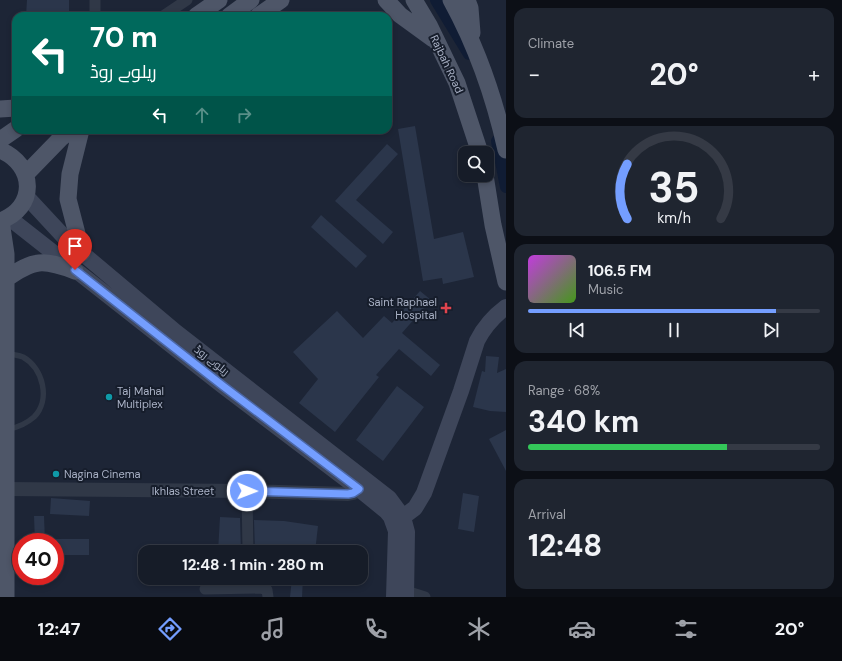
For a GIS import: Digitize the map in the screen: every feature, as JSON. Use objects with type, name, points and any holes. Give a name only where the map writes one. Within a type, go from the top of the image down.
[{"type":"main road","points":[[202,12],[219,0]]},
{"type":"main road","points":[[234,12],[251,0]]},
{"type":"main road","points":[[264,12],[281,0]]},
{"type":"main road","points":[[386,0],[400,15],[437,43]]},
{"type":"main road","name":"Rajbah Road","points":[[414,0],[457,82],[478,146]]},
{"type":"main road","points":[[451,0],[474,45],[491,93],[506,150]]},
{"type":"main road","points":[[466,0],[470,8],[474,45]]},
{"type":"main road","points":[[0,109],[12,108]]},
{"type":"main road","points":[[0,140],[12,132]]},
{"type":"main road","points":[[26,174],[66,134]]},
{"type":"main road","points":[[80,134],[70,174],[68,199],[82,253]]},
{"type":"main road","points":[[0,150],[11,154],[20,163],[26,174],[28,185],[26,196],[22,205],[3,220],[6,254],[6,597]]},
{"type":"main road","points":[[486,182],[493,225],[506,282]]},
{"type":"main road","name":"ریلوے روڈ","points":[[26,196],[65,238],[176,332],[368,480],[389,498],[398,520]]},
{"type":"main road","name":"ریلوے روڈ","points":[[3,220],[75,270],[398,520]]},
{"type":"main road","points":[[6,279],[18,270],[35,262],[53,263],[75,270]]},
{"type":"main road","points":[[402,595],[396,544],[398,520],[415,508],[426,488],[461,391],[472,354],[482,332],[492,319],[506,307]]},
{"type":"street","points":[[95,0],[95,12]]},
{"type":"street","points":[[169,12],[187,0]]},
{"type":"street","name":"Ikhlas Street","points":[[6,489],[247,491],[348,494],[359,489]]},
{"type":"street","points":[[247,491],[248,545]]},
{"type":"street","points":[[205,588],[261,588],[267,590],[268,597]]},
{"type":"street","points":[[402,595],[425,597]]},
{"type":"lane","points":[[5,430],[21,426],[35,416],[42,401],[43,384],[36,368],[22,357],[6,353]]},
{"type":"building","points":[[27,0],[69,0],[69,12],[26,12]]},
{"type":"building","points":[[415,126],[434,239],[463,232],[474,277],[443,284],[442,278],[423,281],[398,129]]},
{"type":"building","points":[[387,144],[398,154],[356,200],[393,232],[383,244],[335,201]]},
{"type":"building","points":[[321,215],[367,256],[356,268],[311,227]]},
{"type":"building","points":[[420,291],[431,300],[402,333],[440,365],[431,376],[399,349],[376,375],[379,377],[335,432],[299,403],[318,379],[293,352],[337,311],[363,338],[384,316],[392,323]]},
{"type":"building","points":[[486,356],[499,357],[497,373],[506,369],[506,412],[490,411],[473,407],[482,371],[485,372]]},
{"type":"building","points":[[397,386],[424,407],[383,461],[356,440]]},
{"type":"building","points":[[506,430],[506,471],[489,439]]},
{"type":"building","points":[[463,493],[479,496],[474,532],[458,529]]},
{"type":"building","points":[[51,498],[90,501],[89,516],[50,514]]},
{"type":"building","points":[[34,516],[44,516],[45,533],[35,533]]},
{"type":"building","points":[[220,517],[240,518],[241,545],[218,545]]},
{"type":"building","points":[[254,520],[284,521],[318,526],[316,545],[255,545]]},
{"type":"building","points":[[64,539],[89,539],[89,555],[64,555]]},
{"type":"building","points":[[291,585],[303,585],[302,597],[290,597]]},
{"type":"waterway","points":[[436,0],[469,54]]},
{"type":"waterway","points":[[497,141],[506,187]]},
{"type":"place","name":"Saint Raphael Hospital","points":[[446,308]]},
{"type":"place","name":"Taj Mahal Multiplex","points":[[109,397]]},
{"type":"place","name":"Nagina Cinema","points":[[56,474]]},
{"type":"route","points":[[75,270],[223,386],[359,489],[348,494],[247,491]]}]
